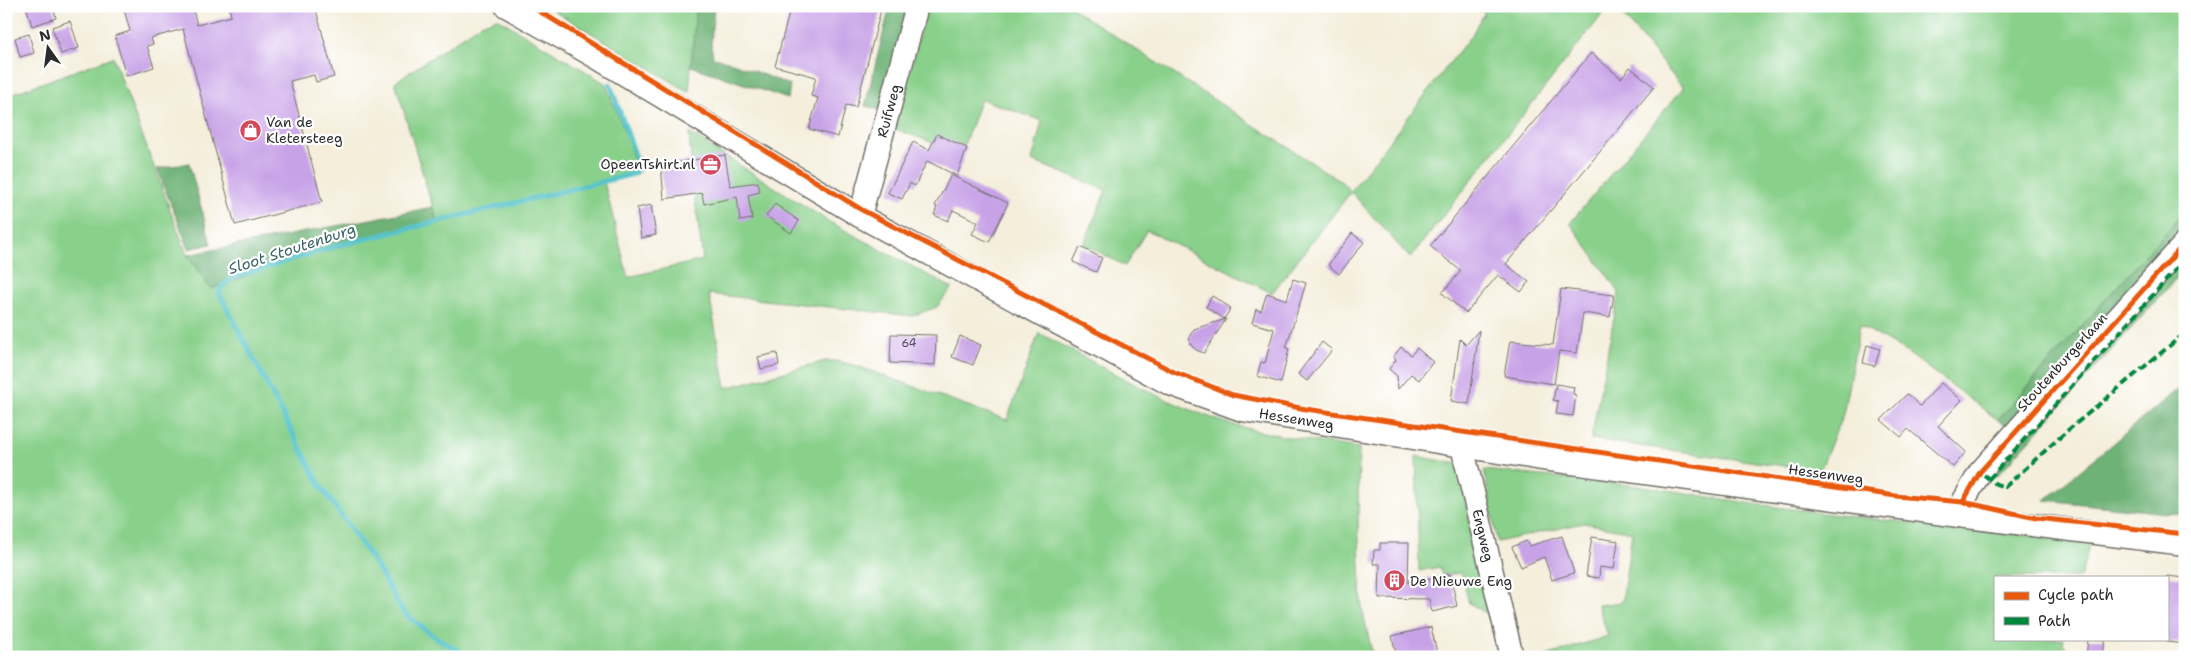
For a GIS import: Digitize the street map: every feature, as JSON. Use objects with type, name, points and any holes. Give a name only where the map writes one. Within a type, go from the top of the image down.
[{"type":"street","name":"Hessenweg","points":[[506,6],[601,60],[860,216],[1170,384],[1242,410],[1536,458],[1960,516],[2185,544]]},
{"type":"street","name":"Ruifweg","points":[[860,216],[917,6]]},
{"type":"street","name":"Stoutenburgerlaan","points":[[1960,516],[1963,502],[1980,472],[2185,243]]},
{"type":"street","name":"Engweg","points":[[1462,446],[1512,657]]},
{"type":"green space","points":[[546,6],[696,6],[689,92],[553,10]]},
{"type":"green space","points":[[696,6],[714,6],[711,44],[713,57],[790,85],[788,99],[691,66]]},
{"type":"green space","points":[[890,6],[908,6],[881,110],[865,106]]},
{"type":"green space","points":[[927,6],[1074,6],[1073,9],[1342,182],[1351,191],[1473,33],[1482,16],[1484,16],[1483,6],[1609,6],[1410,258],[1351,192],[1272,293],[1147,230],[1125,266],[1084,244],[1106,190],[1032,161],[1042,121],[981,99],[961,153],[895,129]]},
{"type":"green space","points":[[1626,6],[2185,6],[2185,211],[1998,420],[1909,354],[1860,325],[1843,414],[1820,471],[1591,439],[1619,292],[1570,223],[1683,88],[1621,13]]},
{"type":"green space","points":[[497,18],[605,83],[629,142],[637,173],[604,182],[628,277],[703,260],[693,184],[689,133],[828,221],[952,288],[937,307],[912,316],[709,294],[726,388],[825,361],[835,361],[854,365],[1007,420],[1039,333],[1128,381],[1174,403],[1221,421],[1289,437],[1359,448],[1358,519],[1362,608],[1373,657],[6,657],[6,96],[113,57],[187,255],[211,289],[280,263],[437,221],[395,82],[481,24]]},
{"type":"green space","points":[[189,163],[211,244],[189,249],[157,169]]},
{"type":"green space","points":[[433,207],[437,221],[280,263],[211,289],[187,255]]},
{"type":"green space","points":[[2185,211],[2185,235],[2011,429],[1998,420]]},
{"type":"green space","points":[[2185,250],[2185,269],[1996,477],[1991,468]]},
{"type":"green space","points":[[2185,383],[2185,515],[2045,500]]},
{"type":"green space","points":[[1416,456],[1458,464],[1488,614],[1469,603],[1461,573],[1442,575],[1440,567],[1419,571]]},
{"type":"green space","points":[[1484,470],[1650,487],[1837,515],[2090,541],[2081,576],[1994,576],[1994,640],[2064,640],[2063,643],[2073,657],[1543,657],[1608,636],[1598,605],[1622,602],[1632,532],[1584,523],[1497,542]]},
{"type":"building","points":[[26,6],[53,6],[56,18],[32,26]]},
{"type":"building","points":[[123,6],[175,6],[176,10],[192,6],[197,25],[231,16],[229,6],[315,6],[334,77],[316,82],[314,75],[290,81],[322,202],[235,225],[183,29],[151,38],[153,44],[147,46],[154,67],[126,76],[115,36],[130,31]]},
{"type":"building","points":[[791,6],[882,6],[856,107],[846,105],[838,137],[809,129],[818,98],[811,96],[816,77],[775,66]]},
{"type":"building","points":[[70,21],[79,48],[61,54],[52,27]]},
{"type":"building","points":[[29,34],[34,53],[20,57],[15,38]]},
{"type":"building","points":[[1591,53],[1621,78],[1630,67],[1654,87],[1506,264],[1529,282],[1521,292],[1498,275],[1466,313],[1442,293],[1461,271],[1430,246]]},
{"type":"building","points":[[937,134],[967,148],[957,176],[927,161],[915,186],[910,183],[902,199],[888,193],[913,142],[929,150]]},
{"type":"building","points":[[725,155],[730,186],[758,182],[760,192],[748,195],[752,219],[740,221],[737,197],[704,204],[702,193],[664,199],[661,165]]},
{"type":"building","points":[[951,175],[1008,203],[989,242],[972,234],[978,222],[953,210],[948,221],[934,215],[937,207],[935,206]]},
{"type":"building","points":[[775,204],[799,221],[791,233],[766,216]]},
{"type":"building","points":[[651,205],[656,235],[641,238],[637,208]]},
{"type":"building","points":[[1352,233],[1364,242],[1339,274],[1328,265]]},
{"type":"building","points":[[1080,247],[1102,258],[1096,272],[1073,262]]},
{"type":"building","points":[[1293,279],[1306,283],[1286,348],[1289,349],[1281,383],[1257,376],[1261,362],[1265,363],[1274,329],[1252,323],[1256,309],[1261,311],[1267,293],[1287,300]]},
{"type":"building","points":[[1561,289],[1614,295],[1610,317],[1583,313],[1577,353],[1559,351],[1554,384],[1504,376],[1510,341],[1553,345]]},
{"type":"building","points":[[1212,296],[1231,308],[1224,319],[1206,307]]},
{"type":"building","points":[[1226,319],[1204,353],[1196,350],[1190,344],[1189,337],[1194,329]]},
{"type":"building","points":[[1479,330],[1469,404],[1451,401],[1460,339],[1466,345]]},
{"type":"building","points":[[891,334],[936,335],[935,365],[890,363]]},
{"type":"building","points":[[960,336],[981,345],[973,365],[952,357]]},
{"type":"building","points":[[1322,342],[1332,350],[1307,381],[1298,374]]},
{"type":"building","points":[[1867,345],[1880,349],[1875,366],[1863,363]]},
{"type":"building","points":[[1401,347],[1411,355],[1417,348],[1433,362],[1419,380],[1411,374],[1398,389],[1397,376],[1389,369],[1396,360],[1393,357]]},
{"type":"building","points":[[777,353],[779,365],[761,369],[758,357]]},
{"type":"building","points":[[1941,383],[1962,400],[1938,426],[1966,452],[1953,467],[1908,429],[1901,437],[1881,420],[1907,394],[1920,406]]},
{"type":"building","points":[[1556,384],[1574,387],[1573,394],[1576,395],[1573,416],[1556,414],[1558,401],[1553,400]]},
{"type":"building","points":[[1562,536],[1574,573],[1552,580],[1544,557],[1521,567],[1512,547],[1526,541],[1529,546]]},
{"type":"building","points":[[1592,537],[1618,541],[1614,569],[1600,567],[1599,578],[1586,576]]},
{"type":"building","points":[[1380,543],[1409,543],[1408,583],[1450,574],[1457,606],[1432,612],[1429,599],[1379,598],[1380,564],[1373,564],[1374,550],[1380,550]]},
{"type":"building","points":[[2168,576],[2185,578],[2185,644],[2167,642]]},
{"type":"building","points":[[1431,627],[1438,657],[1397,657],[1392,636]]},
{"type":"building","points":[[2088,640],[2105,640],[2103,657],[2086,657]]},
{"type":"waterway","name":"Sloot Stoutenburg","points":[[470,657],[433,636],[403,612],[376,565],[320,485],[219,293],[222,286],[234,277],[336,246],[634,174],[639,167],[610,84]]},
{"type":"marked path","points":[[1989,479],[2185,259]]},
{"type":"marked path","points":[[1984,475],[1996,484],[2005,487],[2067,431],[2185,333]]},
{"type":"cycle path","points":[[531,6],[862,210],[1174,372],[1233,395],[1306,409],[1896,496],[1963,502],[2036,518],[2185,534]]},
{"type":"cycle path","points":[[1963,502],[1980,472],[2185,243]]},
{"type":"place","name":"Van de Kletersteeg","points":[[250,130]]},
{"type":"place","name":"OpeenTshirt.nl","points":[[711,164]]},
{"type":"place","name":"De Nieuwe Eng","points":[[1394,581]]}]
